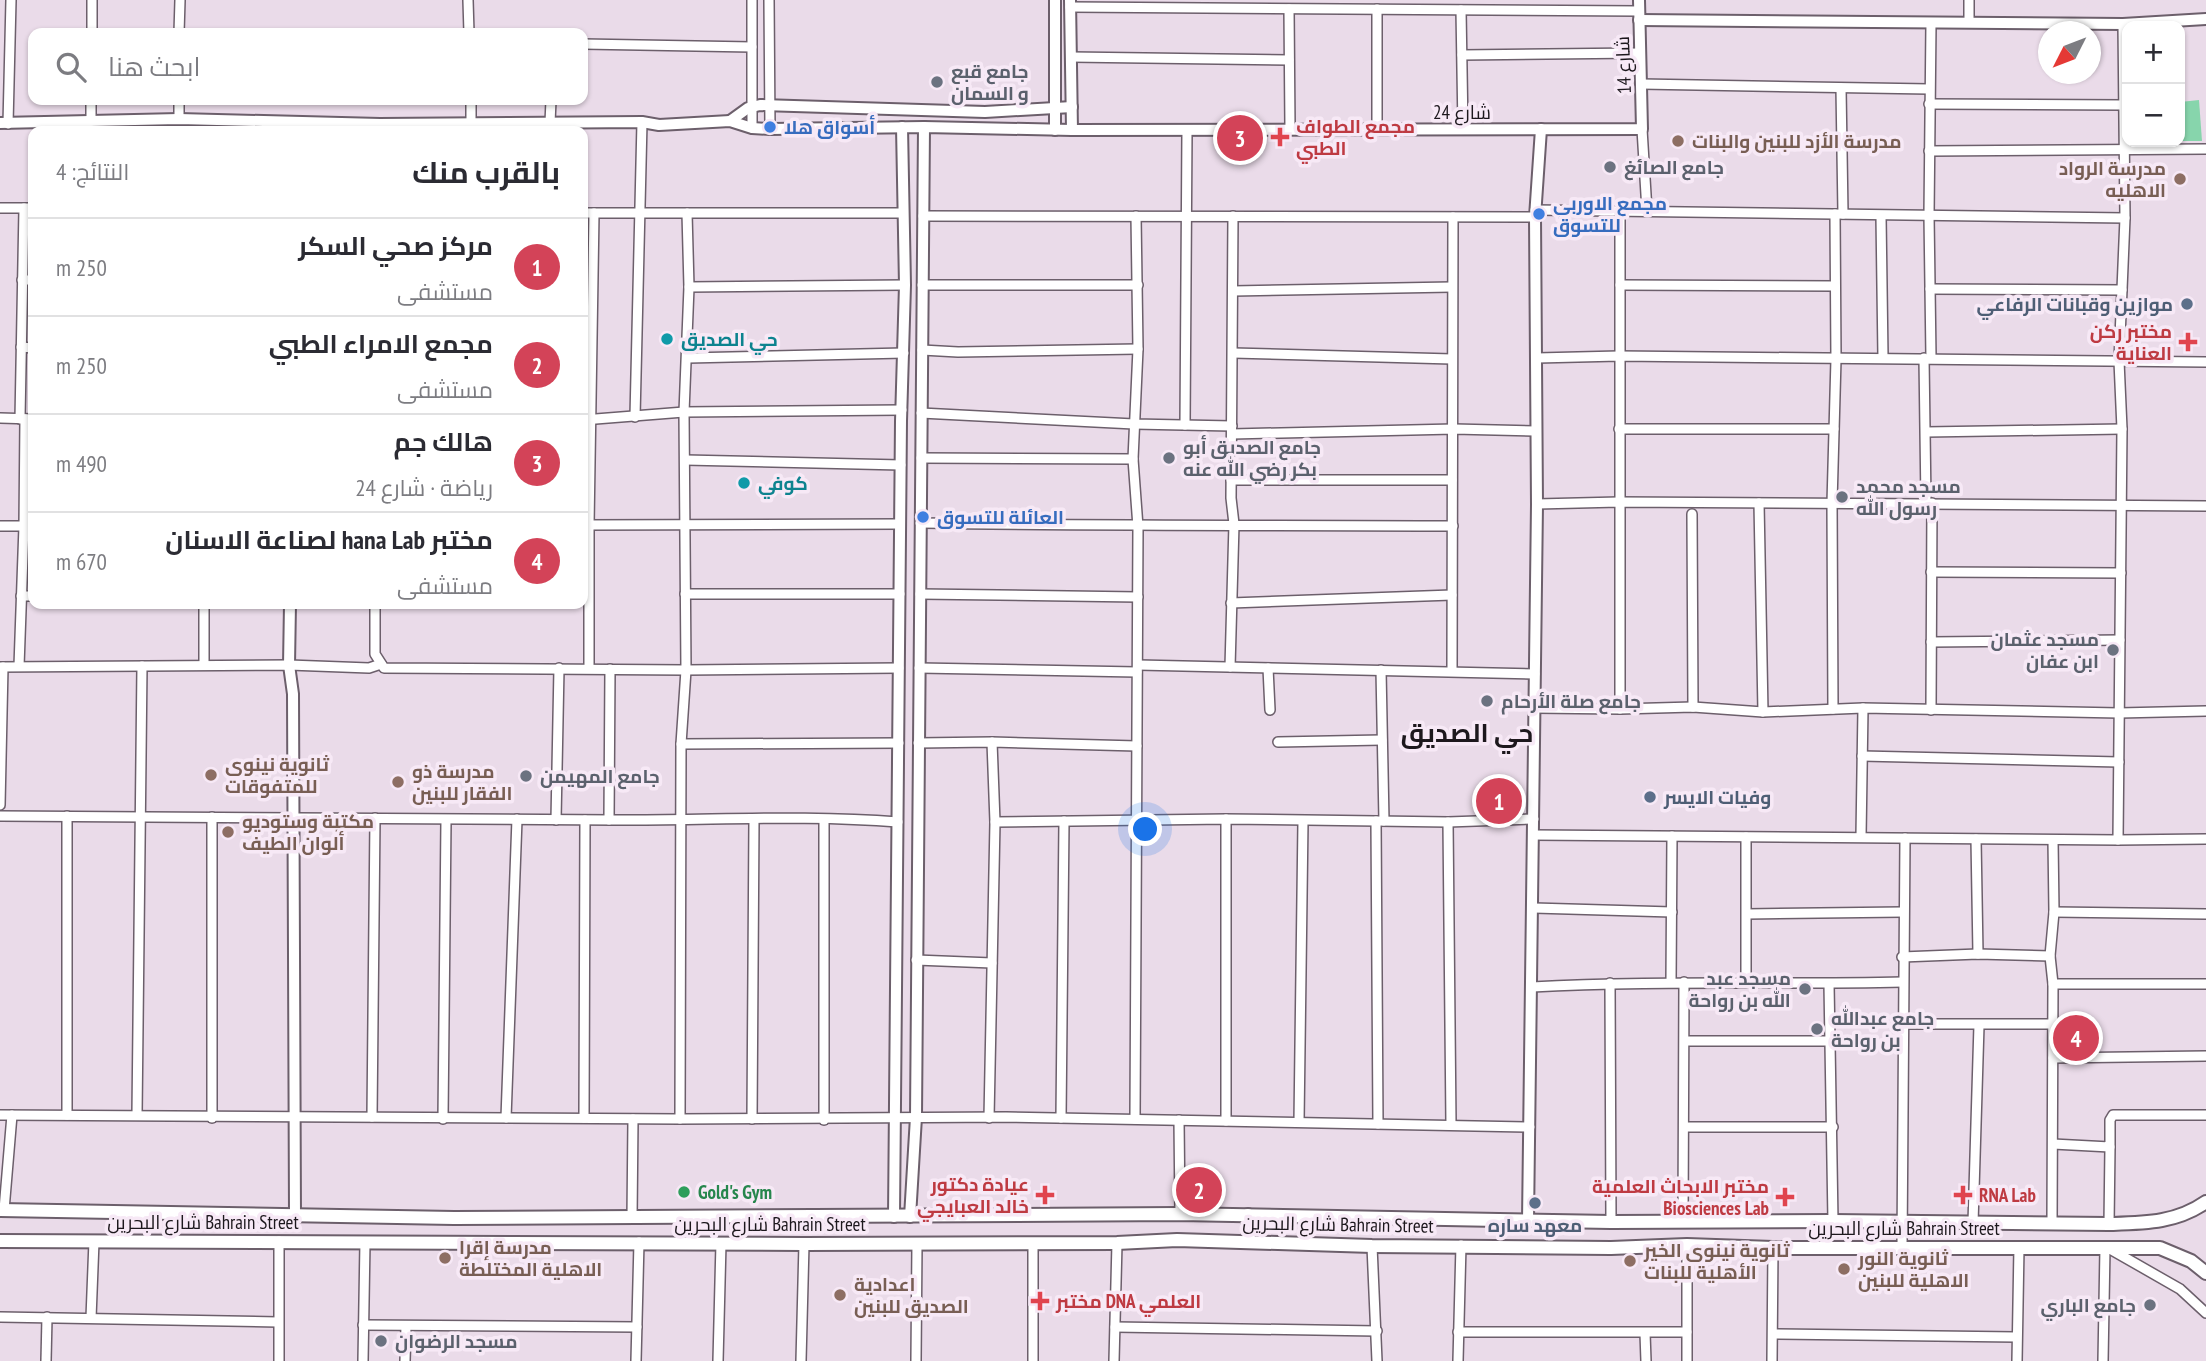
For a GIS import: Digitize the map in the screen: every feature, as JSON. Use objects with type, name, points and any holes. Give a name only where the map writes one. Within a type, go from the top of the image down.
[{"type":"main road","name":"شارع البحرين Bahrain Street","points":[[2,1210],[454,1218],[1180,1214],[1611,1222],[2109,1224],[2154,1223],[2176,1218],[2206,1202]]},
{"type":"main road","points":[[1248,1215],[1249,1242]]},
{"type":"main road","points":[[454,1218],[455,1242]]},
{"type":"main road","name":"شارع البحرين Bahrain Street","points":[[0,1241],[804,1244],[1117,1243],[1177,1240],[1372,1246],[1611,1248],[1687,1245],[1773,1248],[2160,1248],[2191,1261],[2206,1273]]},
{"type":"street","points":[[11,0],[4,123],[179,119],[280,126]]},
{"type":"street","points":[[92,0],[92,28]]},
{"type":"street","points":[[179,28],[180,0]]},
{"type":"street","points":[[468,0],[469,28]]},
{"type":"street","points":[[752,0],[752,128]]},
{"type":"street","points":[[769,0],[770,129]]},
{"type":"street","points":[[1055,0],[1055,130]]},
{"type":"street","points":[[1969,0],[1969,22]]},
{"type":"street","points":[[1072,130],[1070,4],[1262,4],[1289,9],[1315,4],[1365,5],[1377,9],[1461,10],[1560,5],[1931,23],[2122,24]]},
{"type":"street","points":[[1289,9],[1290,130]]},
{"type":"street","points":[[1377,9],[1377,130]]},
{"type":"street","points":[[1461,10],[1463,129]]},
{"type":"street","name":"شارع 14","points":[[1639,10],[1642,129]]},
{"type":"street","points":[[2173,21],[2206,19]]},
{"type":"street","points":[[1931,23],[1930,289],[1926,432],[1931,572],[1931,710]]},
{"type":"street","points":[[588,44],[752,47]]},
{"type":"street","points":[[1462,55],[1640,53]]},
{"type":"street","points":[[1072,57],[1289,60]]},
{"type":"street","points":[[1641,83],[1929,89]]},
{"type":"street","points":[[1833,709],[1832,503],[1841,88]]},
{"type":"street","points":[[426,126],[642,122],[659,125],[730,121],[752,106],[770,104],[985,112],[1072,107]]},
{"type":"street","points":[[1929,104],[2122,105]]},
{"type":"street","points":[[91,121],[92,105]]},
{"type":"street","points":[[179,105],[179,119]]},
{"type":"street","points":[[471,105],[471,124]]},
{"type":"street","points":[[550,123],[551,105]]},
{"type":"street","name":"شارع 24","points":[[730,121],[752,128],[770,129],[1642,129]]},
{"type":"street","points":[[635,417],[642,122]]},
{"type":"street","points":[[894,1217],[900,524],[905,285],[902,127]]},
{"type":"street","points":[[910,1217],[916,1117],[924,127]]},
{"type":"street","points":[[1528,1221],[1537,504],[1535,214],[1541,129]]},
{"type":"street","points":[[1642,129],[1647,211]]},
{"type":"street","points":[[1185,425],[1187,130]]},
{"type":"street","points":[[2118,840],[2122,504],[2119,361],[2125,218],[2123,149]]},
{"type":"street","points":[[1929,151],[2206,149]]},
{"type":"street","points":[[902,156],[923,156]]},
{"type":"street","points":[[0,208],[28,208],[22,280],[21,347],[28,490]]},
{"type":"street","points":[[1620,211],[1620,709]]},
{"type":"street","points":[[923,216],[1453,217],[1647,211],[2125,218]]},
{"type":"street","points":[[588,213],[903,213]]},
{"type":"street","points":[[588,350],[595,280],[594,213]]},
{"type":"street","points":[[680,1119],[681,744],[686,670],[684,412],[689,287],[687,213]]},
{"type":"street","points":[[1135,1119],[1138,527],[1133,459],[1138,349],[1136,216]]},
{"type":"street","points":[[1230,667],[1234,524],[1231,480],[1233,216]]},
{"type":"street","points":[[1881,216],[1883,357]]},
{"type":"street","points":[[1452,671],[1453,217]]},
{"type":"street","points":[[22,280],[28,280]]},
{"type":"street","points":[[588,280],[595,280]]},
{"type":"street","points":[[689,287],[905,285]]},
{"type":"street","points":[[922,285],[1138,285]]},
{"type":"street","points":[[1620,285],[1835,286]]},
{"type":"street","points":[[1233,291],[1452,287]]},
{"type":"street","points":[[1930,289],[2122,290]]},
{"type":"street","points":[[21,347],[28,348]]},
{"type":"street","points":[[922,349],[958,352],[1138,349]]},
{"type":"street","points":[[688,358],[904,353]]},
{"type":"street","points":[[1233,353],[1452,359]]},
{"type":"street","points":[[1537,358],[1883,357],[2206,362]]},
{"type":"street","points":[[588,420],[684,412],[902,410]]},
{"type":"street","points":[[921,413],[1185,425],[1232,430],[1535,431]]},
{"type":"street","points":[[0,418],[26,419]]},
{"type":"street","points":[[1619,429],[1834,429]]},
{"type":"street","points":[[1926,432],[2122,429]]},
{"type":"street","points":[[921,458],[1133,459]]},
{"type":"street","points":[[685,460],[901,465]]},
{"type":"street","points":[[1231,480],[1452,480]]},
{"type":"street","points":[[901,496],[921,497]]},
{"type":"street","points":[[1537,504],[1619,502],[2206,506]]},
{"type":"street","points":[[1759,503],[1763,712]]},
{"type":"street","points":[[1692,514],[1693,707]]},
{"type":"street","points":[[920,523],[1138,527],[1234,524],[1453,526]]},
{"type":"street","points":[[588,525],[900,524]]},
{"type":"street","points":[[0,526],[28,526]]},
{"type":"street","points":[[19,667],[20,596],[28,534]]},
{"type":"street","points":[[1931,572],[2121,573]]},
{"type":"street","points":[[685,594],[900,594]]},
{"type":"street","points":[[920,594],[1138,597]]},
{"type":"street","points":[[1231,603],[1452,595]]},
{"type":"street","points":[[20,596],[28,596]]},
{"type":"street","points":[[204,609],[204,665]]},
{"type":"street","points":[[290,609],[289,665],[293,694],[295,1215]]},
{"type":"street","points":[[375,609],[375,654],[384,668],[899,668]]},
{"type":"street","points":[[587,609],[589,668]]},
{"type":"street","points":[[1931,642],[2120,640]]},
{"type":"street","points":[[0,806],[2,667],[289,665],[369,668],[381,664]]},
{"type":"street","points":[[137,1115],[142,666]]},
{"type":"street","points":[[919,668],[1230,667],[1535,674]]},
{"type":"street","points":[[556,820],[559,668]]},
{"type":"street","points":[[1268,668],[1270,710]]},
{"type":"street","points":[[609,820],[610,669]]},
{"type":"street","points":[[1378,1124],[1381,670]]},
{"type":"street","points":[[1535,708],[1693,707],[1763,712],[1863,708],[2119,713],[2206,711]]},
{"type":"street","points":[[1861,837],[1863,708]]},
{"type":"street","points":[[1278,742],[1382,740]]},
{"type":"street","points":[[989,1118],[995,822],[992,742]]},
{"type":"street","points":[[681,744],[898,743]]},
{"type":"street","points":[[918,743],[1137,746]]},
{"type":"street","points":[[1862,756],[2119,762]]},
{"type":"street","points":[[0,816],[898,822]]},
{"type":"street","points":[[67,816],[67,1115]]},
{"type":"street","points":[[212,817],[212,1118]]},
{"type":"street","points":[[372,1117],[375,818]]},
{"type":"street","points":[[752,1119],[754,819]]},
{"type":"street","points":[[995,822],[1226,819],[1448,822],[1534,820]]},
{"type":"street","points":[[1226,819],[1226,1121]]},
{"type":"street","points":[[443,1119],[446,820]]},
{"type":"street","points":[[506,1118],[517,820]]},
{"type":"street","points":[[584,1118],[586,820]]},
{"type":"street","points":[[824,820],[824,1119]]},
{"type":"street","points":[[1061,1118],[1064,821]]},
{"type":"street","points":[[1299,1122],[1303,821]]},
{"type":"street","points":[[1448,822],[1451,1125]]},
{"type":"street","points":[[1533,835],[2206,839]]},
{"type":"street","points":[[1671,982],[1672,836]]},
{"type":"street","points":[[1746,837],[1746,982]]},
{"type":"street","points":[[1902,1248],[1902,957],[1905,838]]},
{"type":"street","points":[[1976,839],[1978,954]]},
{"type":"street","points":[[2052,1224],[2053,984],[2050,956],[2054,912],[2053,840]]},
{"type":"street","points":[[1534,908],[1672,912]]},
{"type":"street","points":[[1747,914],[1903,912]]},
{"type":"street","points":[[2054,912],[2206,914]]},
{"type":"street","points":[[1902,957],[1978,954],[2050,956]]},
{"type":"street","points":[[916,960],[992,963]]},
{"type":"street","points":[[1532,987],[1671,982],[1902,982]]},
{"type":"street","points":[[1683,1221],[1685,982]]},
{"type":"street","points":[[1610,983],[1611,1222]]},
{"type":"street","points":[[1829,984],[1833,1221]]},
{"type":"street","points":[[2053,984],[2206,984]]},
{"type":"street","points":[[1902,1024],[2052,1024]]},
{"type":"street","points":[[1973,1223],[1979,1025]]},
{"type":"street","points":[[1685,1041],[1830,1041]]},
{"type":"street","points":[[2053,1058],[2206,1056]]},
{"type":"street","points":[[0,1115],[443,1119],[1061,1118],[1530,1127]]},
{"type":"street","points":[[2,1210],[12,1115]]},
{"type":"street","points":[[2109,1224],[2110,1120],[2113,1115],[2206,1115]]},
{"type":"street","points":[[632,1218],[633,1119]]},
{"type":"street","points":[[1180,1120],[1180,1214]]},
{"type":"street","points":[[1685,1127],[1833,1127]]},
{"type":"street","points":[[2053,1144],[2110,1147]]},
{"type":"street","points":[[91,1318],[94,1241]]},
{"type":"street","points":[[279,1241],[279,1361]]},
{"type":"street","points":[[363,1361],[365,1241]]},
{"type":"street","points":[[636,1361],[639,1242]]},
{"type":"street","points":[[718,1361],[721,1243]]},
{"type":"street","points":[[916,1361],[918,1243]]},
{"type":"street","points":[[1033,1243],[1033,1361]]},
{"type":"street","points":[[1114,1361],[1117,1243]]},
{"type":"street","points":[[801,1361],[804,1244]]},
{"type":"street","points":[[1458,1361],[1461,1245]]},
{"type":"street","points":[[1687,1245],[1687,1361]]},
{"type":"street","points":[[1372,1246],[1377,1361]]},
{"type":"street","points":[[2017,1361],[2019,1247]]},
{"type":"street","points":[[1772,1361],[1773,1248]]},
{"type":"street","points":[[2103,1361],[2107,1248],[2180,1289],[2206,1313]]},
{"type":"street","points":[[0,1317],[278,1322]]},
{"type":"street","points":[[46,1361],[47,1317]]},
{"type":"street","points":[[363,1325],[637,1327]]},
{"type":"street","points":[[405,1361],[406,1326]]},
{"type":"street","points":[[1115,1327],[1377,1331]]},
{"type":"street","points":[[1458,1332],[1687,1332]]},
{"type":"street","points":[[1646,1333],[1646,1361]]},
{"type":"street","points":[[1773,1335],[2016,1337]]},
{"type":"green space","points":[[2199,100],[2202,141],[2185,141],[2185,101]]},
{"type":"place","name":"جامع قبع و السمان","points":[[937,82]]},
{"type":"place","name":"أسواق هلا","points":[[770,127]]},
{"type":"place","name":"مجمع الطواف الطبي","points":[[1280,137]]},
{"type":"place","name":"هالك جم","points":[[1240,138]]},
{"type":"place","name":"مدرسة الأزد للبنين والبنات","points":[[1678,141]]},
{"type":"place","name":"جامع الصائغ","points":[[1610,167]]},
{"type":"place","name":"مدرسة الرواد الاهليه","points":[[2180,179]]},
{"type":"place","name":"مجمع الاوربي للتسوق","points":[[1539,214]]},
{"type":"place","name":"موازين وقبانات الرفاعي","points":[[2187,304]]},
{"type":"place","name":"حي الصديق","points":[[667,339]]},
{"type":"place","name":"مختبر ركن العناية","points":[[2188,342]]},
{"type":"place","name":"جامع الصديق أبو بكر رضي الله عنه","points":[[1169,458]]},
{"type":"place","name":"كوفي","points":[[744,483]]},
{"type":"place","name":"مسجد محمد رسول الله","points":[[1842,497]]},
{"type":"place","name":"العائلة للتسوق","points":[[923,517]]},
{"type":"place","name":"مسجد عثمان ابن عفان","points":[[2113,650]]},
{"type":"place","name":"جامع صلة الأرحام","points":[[1487,701]]},
{"type":"place","name":"ثانوية نينوى للمتفوقات","points":[[211,775]]},
{"type":"place","name":"جامع المهيمن","points":[[526,776]]},
{"type":"place","name":"مدرسة ذو الفقار للبنين","points":[[398,782]]},
{"type":"place","name":"وفيات الايسر","points":[[1650,797]]},
{"type":"place","name":"مركز صحي السكر","points":[[1499,801]]},
{"type":"place","name":"مكتبة وستوديو ألوان الطيف","points":[[228,832]]},
{"type":"place","name":"مسجد عبد الله بن رواحة","points":[[1805,989]]},
{"type":"place","name":"جامع عبدالله بن رواحة","points":[[1817,1029]]},
{"type":"place","name":"مختبر hana Lab لصناعة الاسنان","points":[[2076,1038]]},
{"type":"place","name":"مجمع الامراء الطبي","points":[[1199,1190]]},
{"type":"place","name":"Gold's Gym","points":[[684,1192]]},
{"type":"place","name":"عيادة دكتور خالد العبايجي","points":[[1045,1195]]},
{"type":"place","name":"RNA Lab","points":[[1963,1195]]},
{"type":"place","name":"مختبر الابحاث العلمية Biosciences Lab","points":[[1785,1197]]},
{"type":"place","name":"معهد ساره","points":[[1535,1203]]},
{"type":"place","name":"مدرسة إقرا الاهلية المختلطة","points":[[445,1258]]},
{"type":"place","name":"ثانوية نينوى الخير الأهلية للبنات","points":[[1630,1261]]},
{"type":"place","name":"ثانوية النور الاهلية للبنين","points":[[1844,1269]]},
{"type":"place","name":"اعدادية الصديق للبنين","points":[[840,1295]]},
{"type":"place","name":"مختبر DNA العلمي","points":[[1040,1301]]},
{"type":"place","name":"جامع الباري","points":[[2150,1305]]},
{"type":"place","name":"مسجد الرضوان","points":[[381,1341]]},
{"type":"district","name":"حي الصديق","points":[[1467,733]]}]
